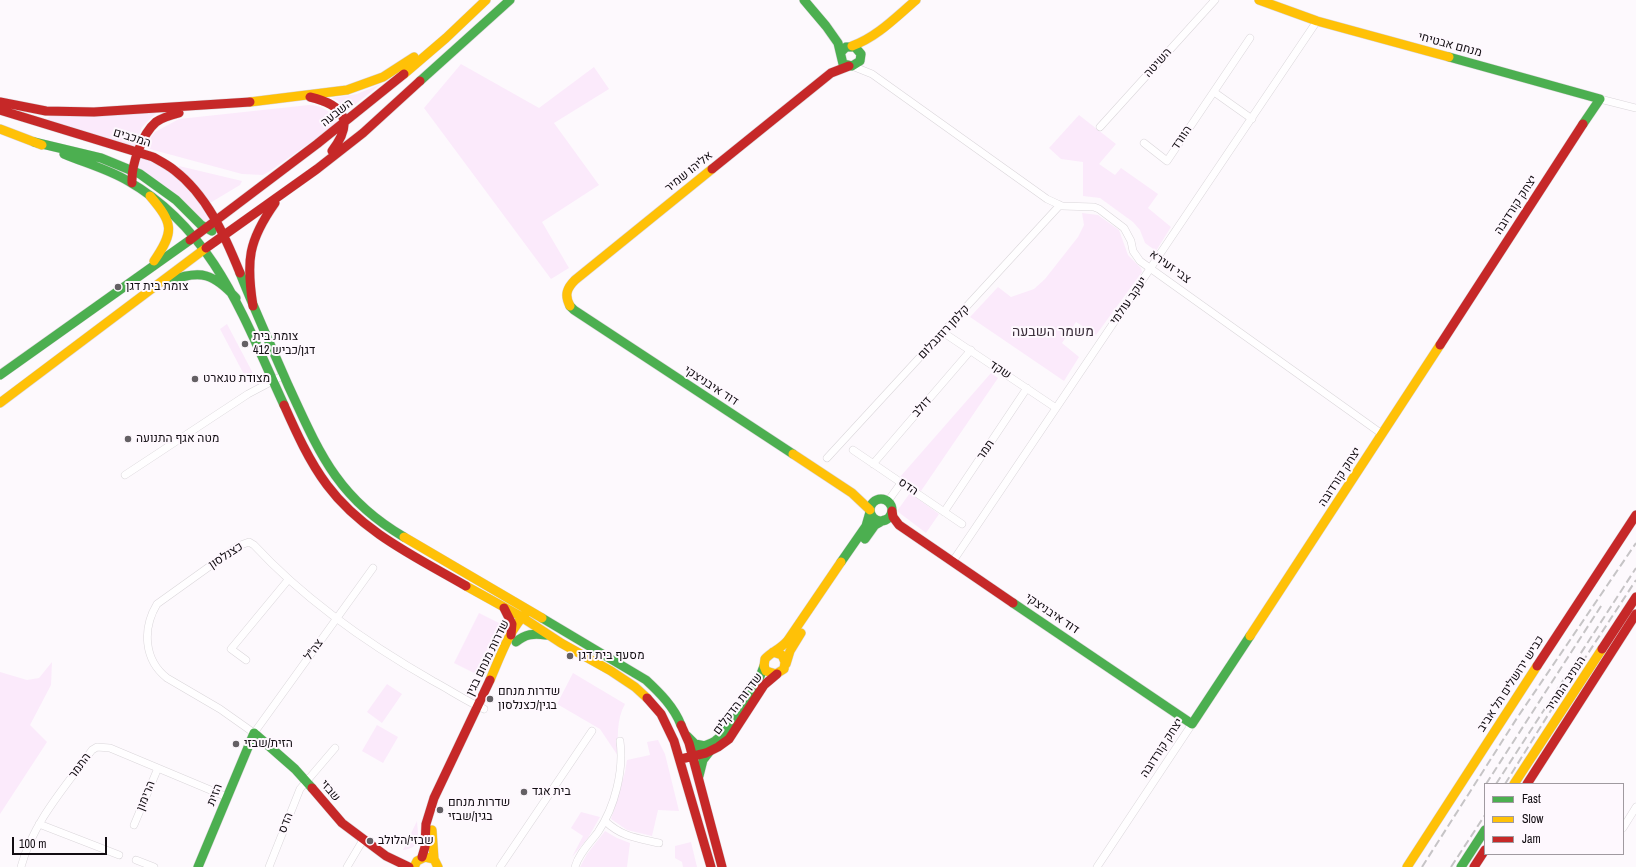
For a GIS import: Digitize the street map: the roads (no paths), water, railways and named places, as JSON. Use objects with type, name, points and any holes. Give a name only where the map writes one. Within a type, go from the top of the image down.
[{"type":"main road","points":[[0,102],[34,109],[78,112],[116,111],[246,102],[302,96],[352,88],[383,77],[406,63],[486,0]]},
{"type":"main road","name":"השבעה","points":[[0,375],[206,228],[345,122],[455,32],[486,0]]},
{"type":"main road","points":[[0,403],[316,169],[389,111],[510,0]]},
{"type":"main road","points":[[804,0],[835,38],[844,45],[858,48],[861,56]]},
{"type":"main road","points":[[841,54],[846,47],[861,43],[871,37],[916,0]]},
{"type":"main road","name":"מנחם אבטיחי","points":[[1259,0],[1317,21],[1600,99]]},
{"type":"main road","points":[[835,38],[842,61],[850,66],[858,64],[871,37]]},
{"type":"main road","name":"אליהו שמיר","points":[[831,72],[841,54]]},
{"type":"main road","name":"אליהו שמיר","points":[[566,292],[575,280],[831,72],[850,66]]},
{"type":"main road","points":[[302,96],[317,98],[329,102],[341,113],[345,122],[346,128],[340,143],[316,169]]},
{"type":"main road","name":"יצחק קורדובה","points":[[1192,724],[1600,99]]},
{"type":"main road","points":[[132,183],[133,170],[138,152],[154,122],[166,115],[246,102]]},
{"type":"main road","name":"המכבים","points":[[0,110],[138,152],[162,162],[178,172],[204,200],[216,220],[236,262],[253,306]]},
{"type":"main road","points":[[0,129],[103,169],[132,183],[170,211],[195,236],[222,272],[236,298],[311,462],[334,495],[360,521],[388,540],[504,608],[526,617],[548,635],[627,682],[648,698],[657,708],[667,724],[681,758],[711,867]]},
{"type":"main road","points":[[34,142],[101,158],[133,170],[165,191],[206,228],[224,236]]},
{"type":"main road","points":[[284,192],[265,216],[251,242],[248,270],[253,306],[321,456],[343,487],[356,501],[394,531],[526,617],[646,680],[669,703],[677,715],[685,733],[722,867]]},
{"type":"main road","points":[[149,269],[164,249],[170,231],[168,220],[150,196]]},
{"type":"main road","points":[[155,287],[189,275],[205,274],[220,281],[236,298]]},
{"type":"main road","name":"דוד איבניצקי","points":[[566,292],[566,300],[574,310],[852,493],[870,511]]},
{"type":"main road","name":"דוד איבניצקי","points":[[852,493],[877,500]]},
{"type":"main road","points":[[882,499],[888,501],[892,511],[889,517],[875,526],[872,530],[798,637],[790,651],[783,670],[777,674],[770,674],[764,666],[767,656],[780,648],[788,640],[866,526],[871,505],[877,500],[882,499]]},
{"type":"main road","points":[[1614,549],[1636,509]]},
{"type":"main road","points":[[870,511],[875,519],[884,520]]},
{"type":"main road","name":"דוד איבניצקי","points":[[892,511],[893,517],[899,525]]},
{"type":"main road","name":"כביש ירושלים תל אביב","points":[[1407,867],[1636,515]]},
{"type":"main road","name":"דוד איבניצקי","points":[[884,520],[899,525],[1192,724]]},
{"type":"main road","name":"הנתיב המהיר","points":[[1515,783],[1636,597]]},
{"type":"main road","points":[[504,608],[512,624],[514,638],[520,638],[530,634],[548,635]]},
{"type":"main road","points":[[1528,783],[1636,614]]},
{"type":"main road","name":"שדרות מנחם בגין","points":[[421,858],[425,847],[426,824],[430,808],[481,708],[514,638],[526,617]]},
{"type":"main road","points":[[773,652],[782,655],[786,664]]},
{"type":"main road","name":"שדרות הדקלים","points":[[707,748],[729,726],[761,678],[764,666]]},
{"type":"main road","name":"שדרות הדקלים","points":[[681,758],[707,748],[724,744],[729,739],[764,686],[777,674]]},
{"type":"main road","name":"שדרות מנחם בגין","points":[[438,864],[432,834],[437,810],[481,708]]},
{"type":"main road","name":"שבזי","points":[[254,733],[295,769],[342,823],[363,840],[409,867]]},
{"type":"main road","name":"הזית","points":[[198,867],[254,733]]},
{"type":"main road","points":[[685,733],[695,744],[707,748],[698,778]]},
{"type":"main road","points":[[1461,867],[1484,832]]},
{"type":"main road","points":[[1474,867],[1484,852]]},
{"type":"main road","points":[[393,859],[412,860],[427,856],[438,864]]},
{"type":"main road","points":[[414,867],[417,860],[421,858]]},
{"type":"street","name":"השיטה","points":[[1100,127],[1215,0]]},
{"type":"street","name":"יעקב עולמי","points":[[953,561],[1317,21]]},
{"type":"street","name":"הוורד","points":[[1144,143],[1166,160],[1250,38]]},
{"type":"street","name":"צבי זעירא","points":[[861,56],[864,64],[872,74]]},
{"type":"street","name":"צבי זעירא","points":[[850,66],[872,74],[1047,199],[1060,205],[1094,207],[1099,209],[1124,228],[1136,255],[1151,269],[1382,434]]},
{"type":"street","points":[[1214,92],[1252,119]]},
{"type":"street","name":"מנחם אבטיחי","points":[[1600,99],[1636,108]]},
{"type":"street","name":"קלמן רוזנבלום","points":[[828,458],[1060,205]]},
{"type":"street","name":"שקד","points":[[944,333],[1056,408]]},
{"type":"street","name":"דולב","points":[[873,464],[970,350]]},
{"type":"street","points":[[125,475],[248,394],[284,375]]},
{"type":"street","name":"תמר","points":[[944,512],[1027,388]]},
{"type":"street","name":"הדס","points":[[853,450],[962,524]]},
{"type":"street","points":[[888,501],[902,483]]},
{"type":"street","name":"כצנלסון","points":[[254,733],[220,709],[159,672],[149,655],[147,644],[149,622],[157,604],[244,543],[249,542],[254,545],[288,580],[337,619],[392,656],[481,708]]},
{"type":"street","name":"צה\"ל","points":[[254,733],[373,568]]},
{"type":"street","points":[[246,660],[231,649],[288,580]]},
{"type":"street","name":"יצחק קורדובה","points":[[1097,867],[1192,724]]},
{"type":"street","points":[[500,867],[592,731]]},
{"type":"street","points":[[575,867],[580,855],[605,821],[620,776],[622,756],[620,741]]},
{"type":"street","name":"התמר","points":[[21,867],[29,842],[45,814],[92,750],[97,747],[110,748],[227,797]]},
{"type":"street","name":"הדס","points":[[269,867],[296,795],[306,781],[335,748]]},
{"type":"street","name":"הרימון","points":[[134,825],[158,768]]},
{"type":"street","points":[[1624,826],[1636,807]]},
{"type":"street","points":[[605,821],[615,830],[623,834],[659,843]]},
{"type":"street","points":[[39,824],[119,855]]},
{"type":"street","points":[[347,867],[363,840]]},
{"type":"street","points":[[136,860],[153,867]]},
{"type":"railway","points":[[1422,867],[1517,718],[1636,543]]},
{"type":"railway","points":[[1497,783],[1636,568]]},
{"type":"railway","points":[[1506,783],[1553,707],[1636,580]]},
{"type":"railway","points":[[1487,783],[1603,603]]},
{"type":"railway","points":[[1451,867],[1484,817]]},
{"type":"place","name":"צומת בית דגן","points":[[118,287]]},
{"type":"place","name":"צומת בית דגן/כביש 412","points":[[245,344]]},
{"type":"place","name":"מצודת טגארט","points":[[195,379]]},
{"type":"place","name":"מטה אגף התנועה","points":[[128,439]]},
{"type":"place","name":"מסעף בית דגן","points":[[570,656]]},
{"type":"place","name":"שדרות מנחם בגין/כצנלסון","points":[[490,699]]},
{"type":"place","name":"הזית/שבזי","points":[[236,744]]},
{"type":"place","name":"בית אגד","points":[[524,792]]},
{"type":"place","name":"שדרות מנחם בגין/שבזי","points":[[440,810]]},
{"type":"place","name":"שבזי/הלולב","points":[[370,841]]},
{"type":"district","name":"משמר השבעה","points":[[1053,332]]}]
